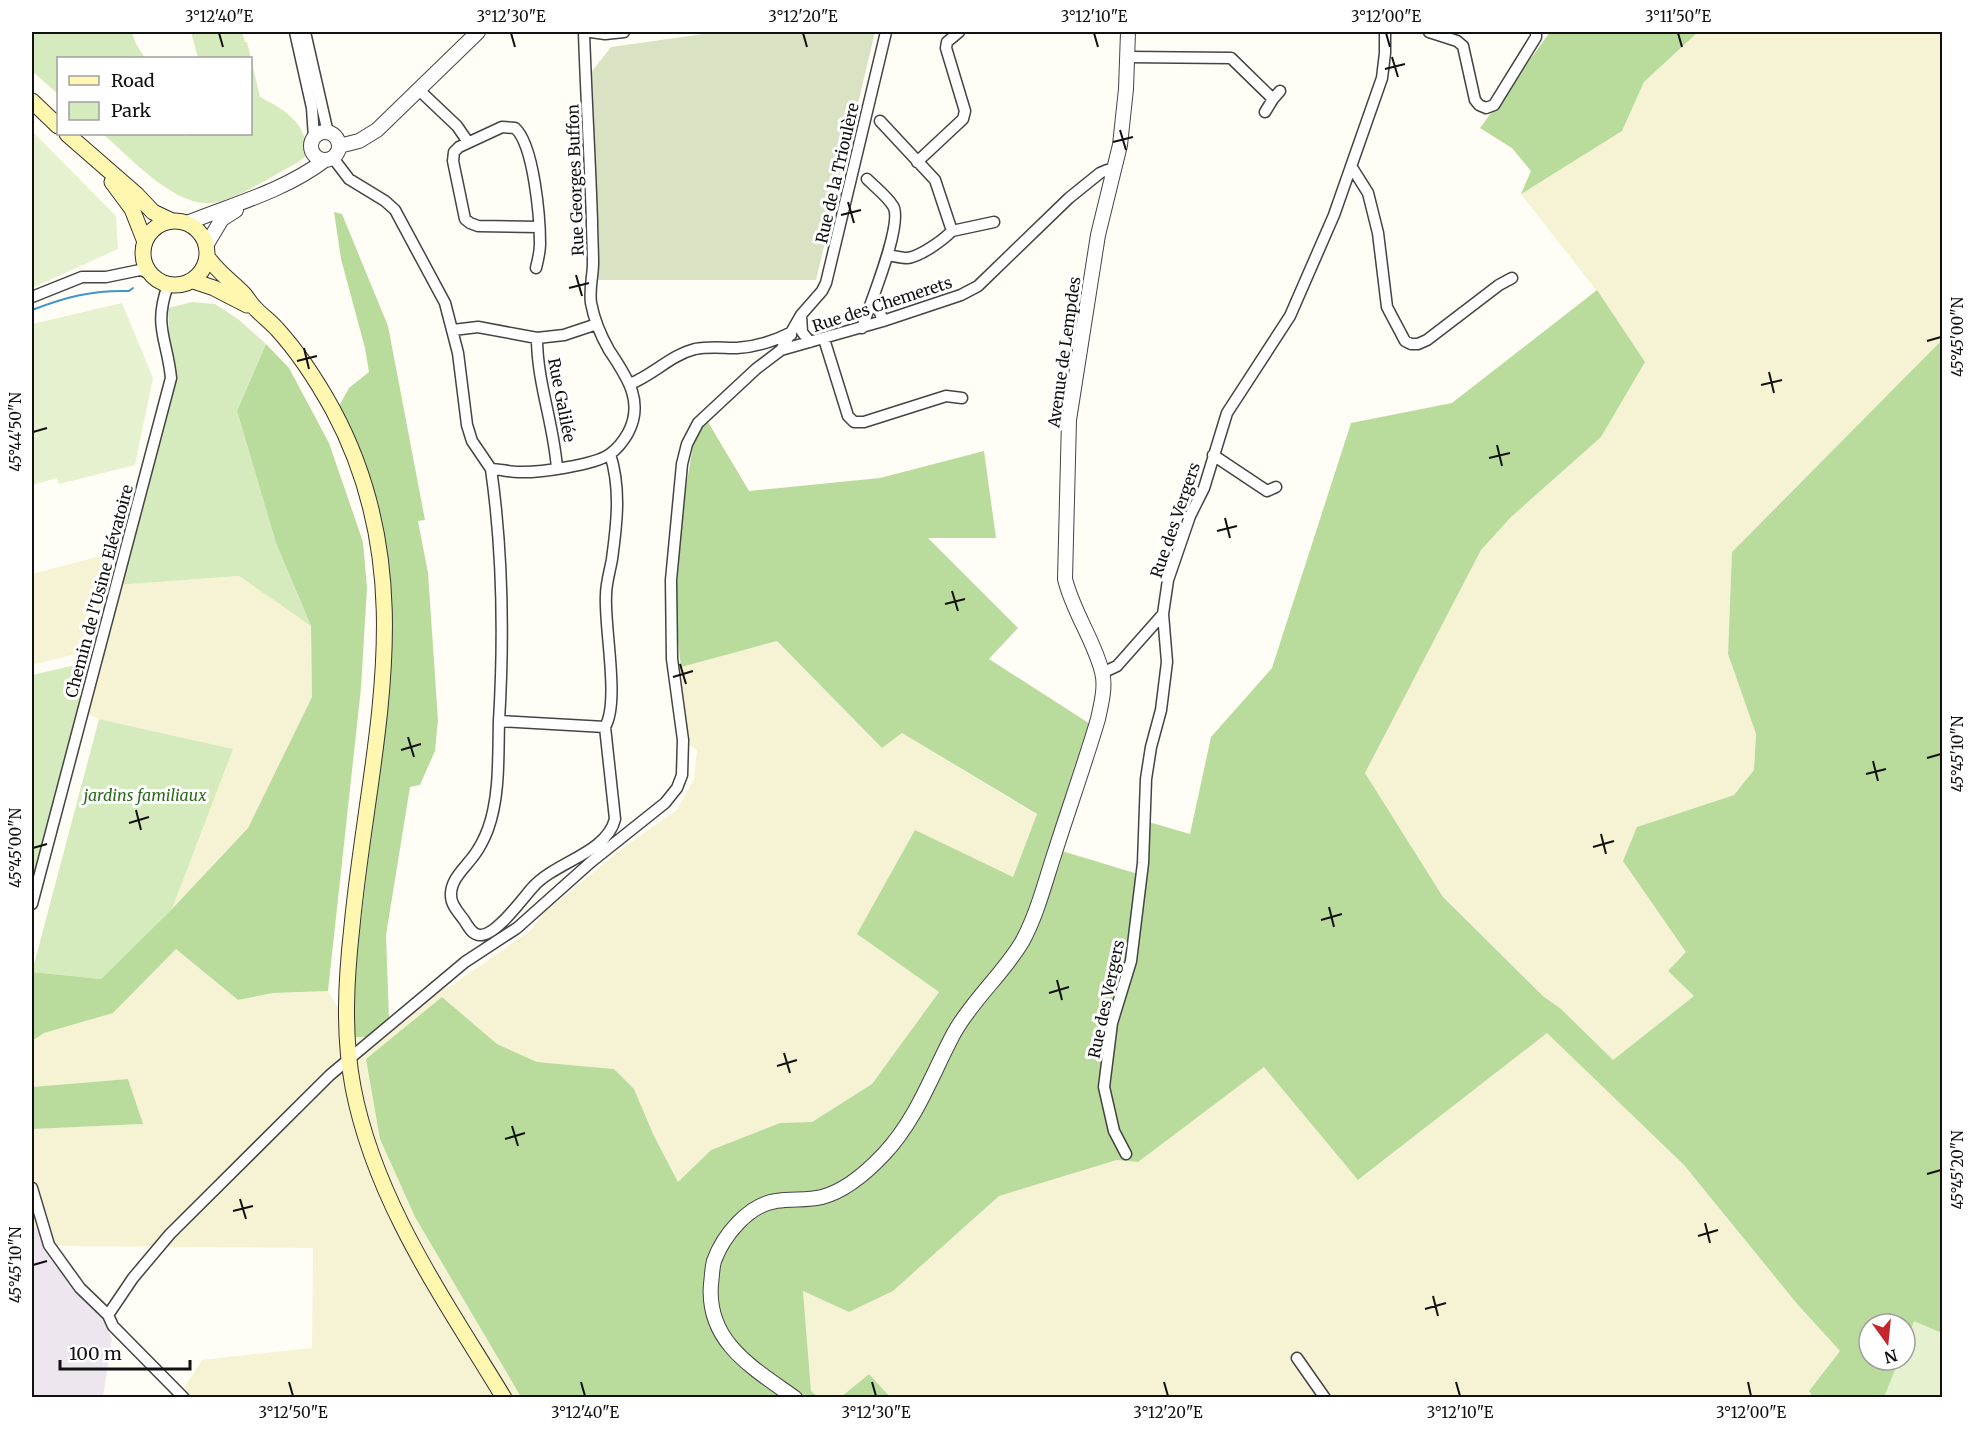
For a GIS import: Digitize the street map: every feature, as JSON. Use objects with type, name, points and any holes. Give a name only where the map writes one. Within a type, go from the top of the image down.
[{"type":"main road","points":[[32,101],[57,125]]},
{"type":"main road","points":[[68,135],[137,195],[153,212],[172,221],[187,223],[197,229],[220,275],[242,292],[297,353],[313,375],[340,422],[366,492],[382,567],[386,617],[383,681],[350,945],[347,988],[349,1059],[353,1086],[383,1187],[419,1256],[504,1398]]},
{"type":"main road","points":[[96,160],[132,209],[145,242],[143,259],[150,273],[158,280],[168,285],[181,285],[193,281],[204,269],[207,251]]},
{"type":"main road","points":[[145,242],[155,228],[172,221]]},
{"type":"main road","points":[[193,281],[214,288],[255,308]]},
{"type":"street","points":[[295,32],[312,108],[321,135]]},
{"type":"street","points":[[305,32],[321,135]]},
{"type":"street","points":[[327,154],[369,137],[476,32]]},
{"type":"street","name":"Rue Georges Buffon","points":[[584,32],[593,264],[590,284],[591,303],[597,324],[609,349],[623,368],[630,384],[635,408],[634,420],[627,434],[610,453]]},
{"type":"street","points":[[591,32],[605,34],[624,32]]},
{"type":"street","name":"Rue de la Trioulère","points":[[782,350],[801,315],[826,283],[886,32]]},
{"type":"street","points":[[917,162],[963,119],[965,111],[946,48],[947,42],[959,32]]},
{"type":"street","name":"Avenue de Lempdes","points":[[1102,673],[1068,594],[1065,565],[1069,420],[1088,286],[1124,116],[1128,32]]},
{"type":"street","name":"Rue des Vergers","points":[[1126,1154],[1114,1131],[1104,1087],[1112,1023],[1131,961],[1142,874],[1146,779],[1151,747],[1161,710],[1167,662],[1163,614],[1168,580],[1190,516],[1204,488],[1227,413],[1290,316],[1334,215],[1382,78],[1385,32]]},
{"type":"street","points":[[1429,32],[1457,41],[1463,46],[1475,100],[1486,108],[1494,105],[1536,37],[1536,32]]},
{"type":"street","points":[[1128,57],[1231,58],[1276,95],[1265,112]]},
{"type":"street","points":[[419,90],[457,126],[468,141]]},
{"type":"street","points":[[880,121],[935,180],[952,231]]},
{"type":"street","points":[[536,268],[540,244],[538,205],[520,133],[515,128],[502,127],[468,141],[454,152],[453,161],[465,219],[478,225],[538,227]]},
{"type":"street","points":[[207,251],[222,219],[251,200],[309,172],[327,154],[335,138],[321,135]]},
{"type":"street","points":[[321,135],[311,144],[327,154],[349,179],[385,201],[395,210],[445,303],[459,353],[467,425],[472,441],[491,469],[501,570],[503,617],[496,785],[493,812],[487,830],[476,852],[457,877],[451,896],[452,903],[473,933],[479,935],[486,934],[506,918],[546,874],[580,856],[607,836],[615,819],[605,727],[610,719],[611,695],[606,594],[618,503],[615,469],[610,453],[600,459],[557,469],[519,472],[491,469]]},
{"type":"street","points":[[1351,166],[1368,193],[1378,233],[1387,307],[1406,340],[1411,344],[1418,344],[1427,339],[1499,285],[1512,278]]},
{"type":"street","name":"Rue des Chemerets","points":[[108,1316],[133,1278],[170,1234],[270,1133],[349,1059],[465,962],[517,928],[591,862],[665,803],[676,788],[682,775],[683,740],[672,659],[671,580],[685,454],[692,432],[707,412],[756,369],[782,350],[862,328],[961,295],[978,286],[1040,224],[1077,192],[1100,173],[1107,170],[1114,171]]},
{"type":"street","points":[[862,328],[888,255],[896,217],[894,207],[867,179]]},
{"type":"street","points":[[187,223],[251,200]]},
{"type":"street","points":[[888,255],[912,257],[942,241],[952,231],[994,222]]},
{"type":"street","points":[[32,297],[82,277],[106,277],[140,270],[150,273]]},
{"type":"street","name":"Chemin de l'Usine Elévatoire","points":[[32,904],[171,378],[160,322],[161,303],[168,285]]},
{"type":"street","points":[[873,296],[883,321]]},
{"type":"street","points":[[801,315],[802,332],[810,342]]},
{"type":"street","points":[[453,330],[478,327],[537,338],[564,335],[597,324]]},
{"type":"street","points":[[630,384],[650,375],[687,351],[712,347],[750,346],[790,333],[795,346]]},
{"type":"street","name":"Rue Galilée","points":[[537,338],[539,370],[552,423],[557,469]]},
{"type":"street","points":[[824,339],[848,416],[854,422],[864,422],[946,396],[962,398]]},
{"type":"street","points":[[1213,455],[1267,491],[1276,487]]},
{"type":"street","points":[[795,1398],[739,1356],[722,1334],[712,1308],[711,1298],[713,1264],[718,1253],[737,1225],[754,1210],[774,1201],[810,1199],[834,1193],[867,1170],[904,1131],[963,1017],[1005,965],[1027,932],[1098,719],[1102,673],[1117,666],[1163,614]]},
{"type":"street","points":[[499,721],[605,727]]},
{"type":"street","points":[[32,1188],[49,1245],[80,1288],[108,1316],[113,1326],[184,1398]]},
{"type":"street","points":[[1297,1358],[1325,1398]]},
{"type":"shaded area","points":[[1698,32],[1942,32],[1942,340],[1732,552],[1728,654],[1756,734],[1754,770],[1734,795],[1637,827],[1686,952],[1694,996],[1612,1061],[1560,1008],[1544,997],[1443,897],[1365,773],[1481,550],[1645,362],[1596,290],[1521,194],[1622,131],[1644,82]]},
{"type":"shaded area","points":[[682,511],[681,666],[777,641],[882,748],[902,733],[1037,815],[1013,877],[857,934],[939,992],[872,1084],[812,1122],[780,1123],[711,1150],[678,1182],[654,1136],[634,1089],[614,1069],[537,1062],[497,1044],[442,997],[380,1139],[415,1217],[521,1397],[192,1397],[184,1388],[202,1360],[312,1348],[313,1248],[54,1246],[38,1227],[32,1228],[32,1129],[142,1124],[128,1079],[32,1087],[32,1041],[44,1033],[113,1013],[176,949],[238,1000],[273,993],[328,991],[355,1037],[367,1037],[389,1018],[454,984],[530,931],[544,913],[624,847],[677,810],[694,779],[697,750],[678,738],[668,603]]},
{"type":"shaded area","points":[[116,552],[92,650],[32,665],[32,574]]},
{"type":"shaded area","points":[[239,576],[311,626],[312,697],[248,828],[172,909],[232,749],[99,719],[83,711],[116,585]]},
{"type":"shaded area","points":[[1547,1032],[1684,1165],[1798,1305],[1840,1351],[1809,1391],[1813,1398],[890,1398],[869,1374],[841,1397],[818,1397],[811,1392],[803,1291],[849,1312],[893,1291],[999,1196],[1118,1160],[1138,1162],[1264,1066],[1359,1180]]},
{"type":"shaded area","points":[[38,1227],[103,1316],[112,1339],[103,1397],[32,1398],[32,1228]]},
{"type":"green space","points":[[32,32],[132,32],[144,57],[57,57],[57,93],[32,71]]},
{"type":"green space","points":[[191,32],[242,32],[251,57],[198,57]]},
{"type":"green space","points":[[718,32],[875,32],[816,280],[598,280],[589,75],[611,47]]},
{"type":"green space","points":[[1550,32],[1698,32],[1644,82],[1622,131],[1521,194],[1531,171],[1512,148],[1480,128]]},
{"type":"green space","points":[[252,63],[260,97],[292,117],[297,123],[304,136],[306,156],[247,190],[218,202],[203,203],[187,199],[156,181],[104,135],[252,135]]},
{"type":"green space","points":[[32,131],[116,216],[118,249],[32,288]]},
{"type":"green space","points":[[334,212],[342,214],[388,326],[425,520],[418,521],[428,573],[438,720],[435,751],[420,785],[410,787],[386,935],[389,1018],[367,1037],[355,1037],[353,987],[392,636],[387,551],[361,453],[339,406],[349,388],[369,372],[365,348],[341,259]]},
{"type":"green space","points":[[1597,290],[1645,362],[1601,437],[1511,517],[1481,550],[1365,773],[1443,897],[1544,997],[1560,1008],[1613,1060],[1694,996],[1668,971],[1686,952],[1623,861],[1637,827],[1734,795],[1754,770],[1756,734],[1728,654],[1732,552],[1942,340],[1942,1397],[1813,1397],[1809,1391],[1840,1351],[1798,1305],[1684,1165],[1547,1033],[1358,1180],[1264,1067],[1138,1162],[1117,1160],[999,1196],[893,1291],[849,1312],[803,1291],[811,1391],[818,1397],[521,1397],[415,1217],[380,1139],[366,1059],[442,997],[497,1044],[537,1062],[614,1069],[634,1089],[654,1136],[678,1182],[711,1150],[780,1123],[812,1122],[872,1084],[939,992],[857,934],[915,830],[1013,877],[1037,814],[902,733],[882,748],[777,641],[681,667],[675,612],[682,511],[695,434],[708,422],[749,491],[880,478],[984,451],[996,538],[928,538],[1018,628],[989,659],[1101,731],[1062,851],[1138,874],[1142,820],[1190,834],[1211,737],[1272,668],[1351,423],[1452,403]]},
{"type":"green space","points":[[192,302],[215,304],[238,319],[266,344],[237,411],[276,543],[311,626],[239,576],[116,585],[171,378],[168,308]]},
{"type":"green space","points":[[122,303],[153,378],[135,465],[59,484],[57,478],[32,485],[32,324]]},
{"type":"green space","points":[[266,344],[289,368],[329,443],[363,542],[367,588],[361,688],[328,991],[273,993],[238,1000],[176,949],[113,1013],[44,1033],[32,1041],[32,972],[101,979],[172,909],[248,828],[312,697],[311,626],[276,543],[237,411]]},
{"type":"green space","points":[[93,661],[32,879],[32,675]]},
{"type":"green space","name":"jardins familiaux","points":[[99,719],[233,749],[172,909],[101,979],[32,972]]},
{"type":"green space","points":[[128,1079],[143,1124],[32,1129],[32,1087]]},
{"type":"green space","points":[[1917,1322],[1942,1333],[1942,1397],[1884,1397],[1894,1372],[1917,1372]]},
{"type":"green space","points":[[869,1374],[890,1397],[841,1397]]},
{"type":"waterway","points":[[32,310],[79,295],[129,291],[133,288]]}]
